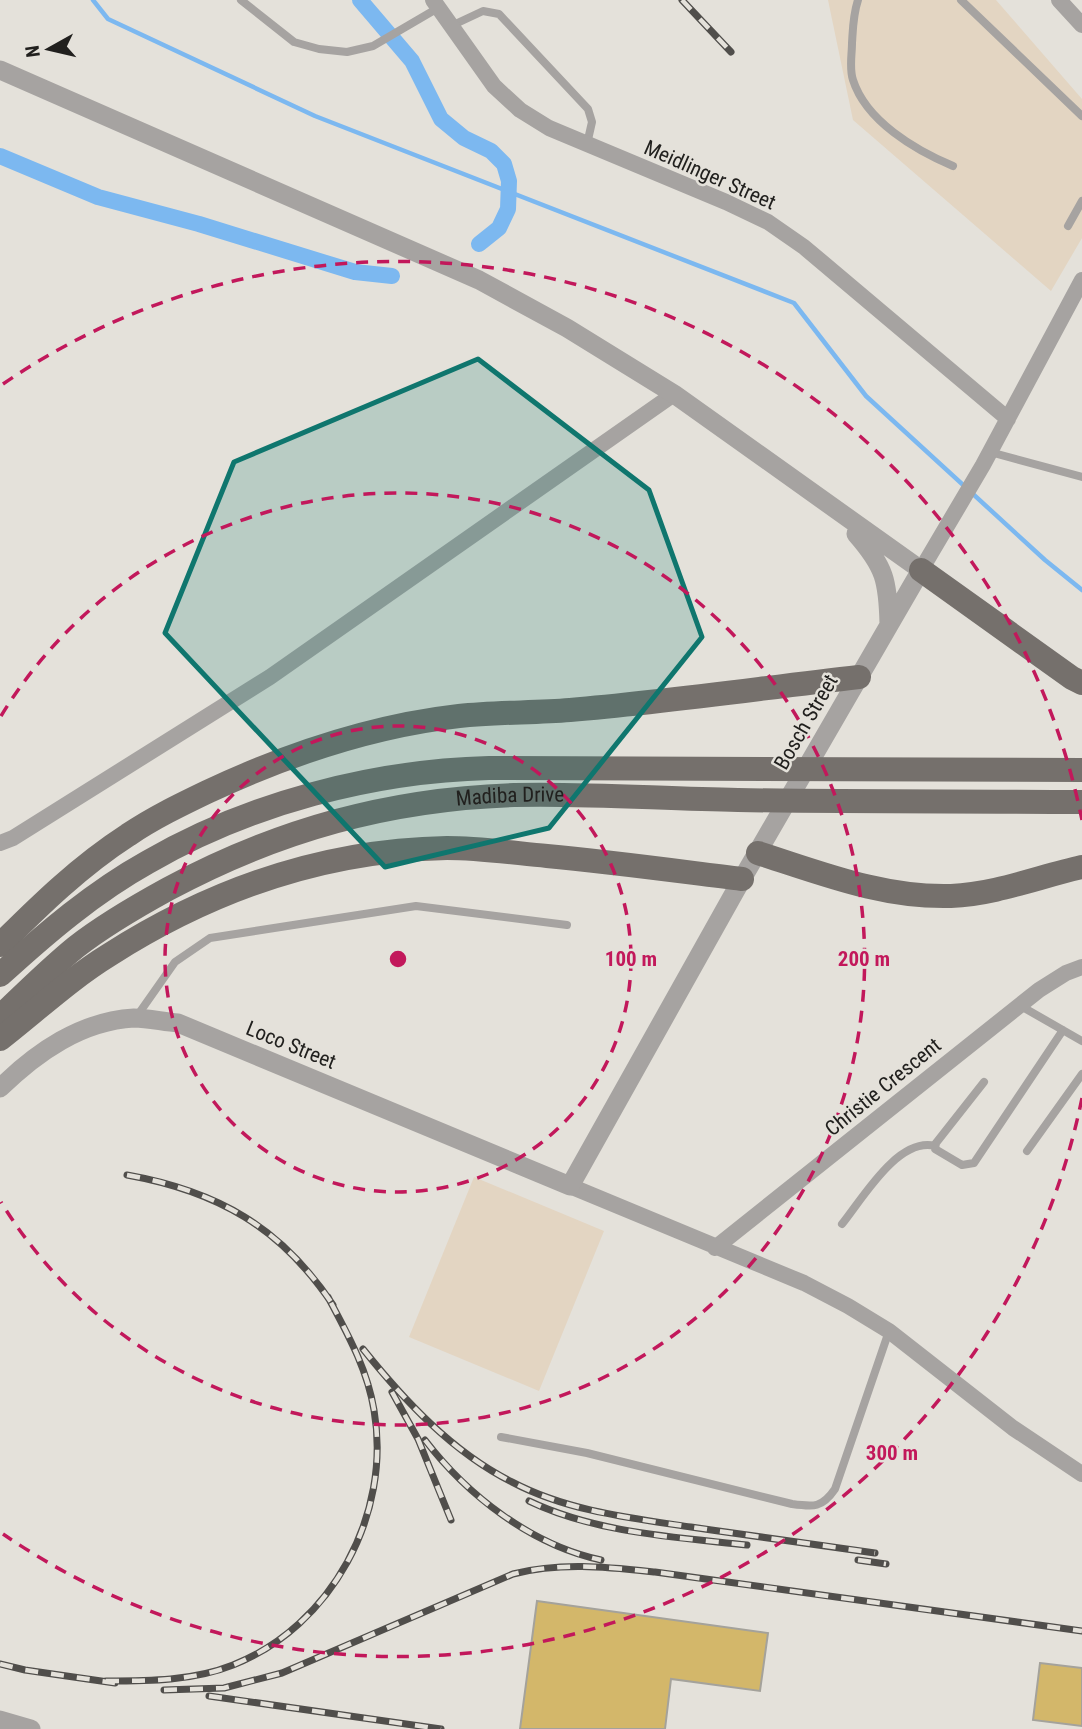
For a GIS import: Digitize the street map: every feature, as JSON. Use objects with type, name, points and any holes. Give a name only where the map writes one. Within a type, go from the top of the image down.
[{"type":"main road","points":[[921,570],[1082,683]]},
{"type":"main road","points":[[0,945],[78,872],[129,834],[224,784],[331,743],[388,729],[457,717],[569,710],[859,677]]},
{"type":"main road","name":"Madiba Drive","points":[[0,975],[88,901],[149,861],[278,804],[396,775],[441,769],[1082,770]]},
{"type":"main road","name":"Madiba Drive","points":[[0,1017],[78,946],[135,907],[208,868],[267,843],[360,814],[443,801],[514,795],[739,800],[1082,802]]},
{"type":"main road","points":[[0,1039],[106,957],[156,927],[239,887],[337,860],[376,853],[450,848],[622,863],[742,879]]},
{"type":"main road","points":[[758,853],[853,884],[889,893],[920,895],[951,896],[984,892],[1082,867]]},
{"type":"street","points":[[1059,0],[1082,24]]},
{"type":"street","name":"Meidlinger Street","points":[[436,4],[494,86],[520,110],[549,128],[768,222],[804,247],[1008,419]]},
{"type":"street","points":[[0,70],[479,280],[567,328],[674,394],[921,570]]},
{"type":"street","name":"Bosch Street","points":[[570,1186],[742,879],[986,458],[1082,280]]},
{"type":"street","points":[[0,843],[13,838],[270,677],[674,394]]},
{"type":"street","points":[[834,508],[871,551],[883,570],[888,591],[889,625]]},
{"type":"street","name":"Christie Crescent","points":[[715,1248],[1019,1005],[1066,973],[1082,967]]},
{"type":"street","name":"Loco Street","points":[[0,1088],[17,1071],[54,1044],[94,1024],[136,1018],[178,1023],[570,1186]]},
{"type":"street","points":[[570,1186],[804,1283],[848,1306],[889,1331],[1013,1428],[1082,1474]]},
{"type":"street","points":[[0,1720],[31,1729]]},
{"type":"lane","points":[[242,0],[294,42],[319,49],[347,52],[373,46],[436,4]]},
{"type":"lane","points":[[858,0],[850,57],[852,78],[860,98],[902,139],[925,154],[953,166]]},
{"type":"lane","points":[[961,0],[1082,116]]},
{"type":"lane","points":[[452,26],[484,11],[499,15],[588,110],[592,122],[587,144]]},
{"type":"lane","points":[[1068,226],[1082,201]]},
{"type":"lane","points":[[986,458],[1082,478]]},
{"type":"lane","points":[[136,1018],[175,962],[210,938],[416,906],[567,925]]},
{"type":"lane","points":[[1019,1005],[1082,1041]]},
{"type":"lane","points":[[842,1224],[894,1159],[911,1148],[927,1144],[935,1146],[935,1149],[962,1165],[974,1163],[1063,1030]]},
{"type":"lane","points":[[1027,1151],[1082,1074]]},
{"type":"lane","points":[[935,1146],[939,1135],[984,1082]]},
{"type":"lane","points":[[501,1437],[587,1453],[812,1507],[827,1501],[835,1489],[889,1331]]},
{"type":"highlighted area","points":[[478,359],[649,490],[702,637],[549,828],[385,867],[165,633],[234,462]]},
{"type":"shaded area","points":[[828,0],[996,0],[1082,99],[1082,238],[1051,291],[853,120]]},
{"type":"shaded area","points":[[474,1177],[604,1231],[539,1391],[409,1337]]},
{"type":"building","points":[[537,1601],[768,1633],[760,1691],[671,1679],[665,1729],[520,1729]]},
{"type":"building","points":[[1040,1663],[1082,1668],[1082,1726],[1033,1720]]},
{"type":"waterway","points":[[93,0],[108,19],[315,116],[794,303],[866,396],[1045,560],[1082,590]]},
{"type":"waterway","points":[[360,0],[412,61],[441,119],[464,138],[491,151],[504,164],[509,181],[508,209],[499,228],[479,244]]},
{"type":"waterway","points":[[0,156],[98,197],[199,224],[355,272],[392,276]]},
{"type":"railway","points":[[682,0],[731,52]]},
{"type":"railway","points":[[127,1175],[190,1191],[244,1217],[292,1254],[333,1305]]},
{"type":"railway","points":[[106,1681],[187,1677],[233,1665],[268,1647],[299,1623],[326,1595],[347,1562],[363,1526],[373,1488],[377,1449],[374,1410],[367,1380],[356,1351],[328,1297]]},
{"type":"railway","points":[[363,1349],[412,1406],[449,1440],[490,1470],[533,1492],[577,1507],[622,1516],[875,1553]]},
{"type":"railway","points":[[392,1392],[418,1439],[451,1520]]},
{"type":"railway","points":[[425,1440],[460,1480],[503,1515],[550,1543],[601,1560]]},
{"type":"railway","points":[[529,1501],[555,1512],[608,1527],[747,1545]]},
{"type":"railway","points":[[858,1560],[886,1564]]},
{"type":"railway","points":[[164,1690],[224,1688],[282,1673],[513,1574],[549,1568],[601,1567],[655,1572],[1082,1631]]},
{"type":"railway","points":[[0,1664],[115,1683]]},
{"type":"railway","points":[[209,1696],[441,1729]]}]
